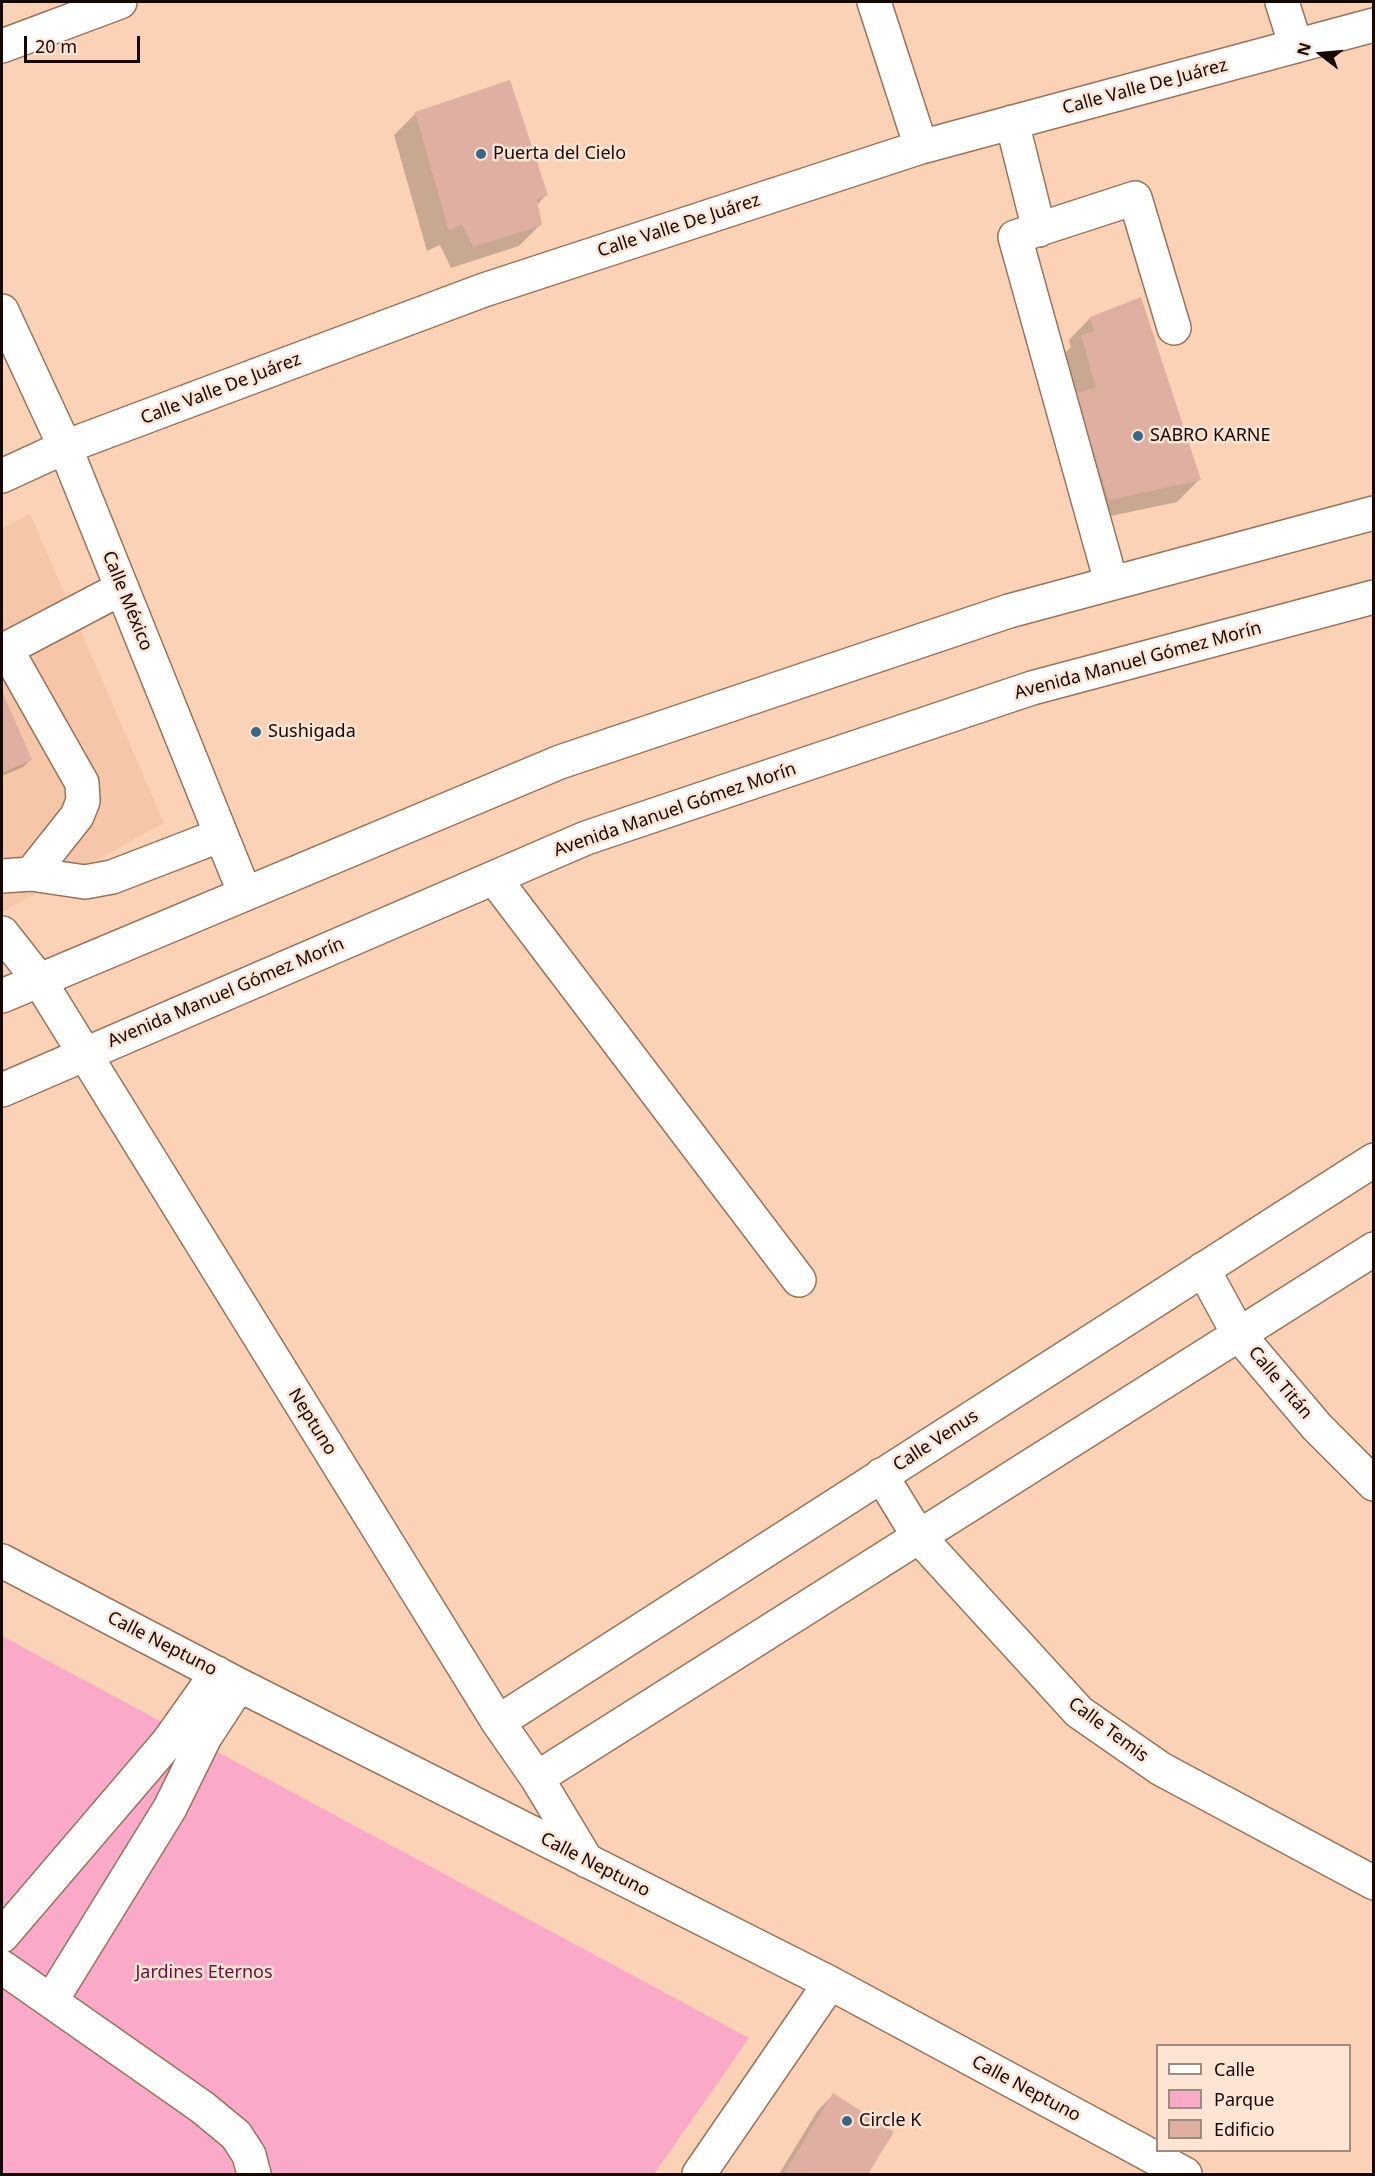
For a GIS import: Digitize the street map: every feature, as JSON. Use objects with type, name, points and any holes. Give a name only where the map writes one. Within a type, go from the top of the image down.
[{"type":"street","points":[[2,46],[120,2]]},
{"type":"street","points":[[874,2],[921,147]]},
{"type":"street","points":[[1282,2],[1296,46]]},
{"type":"street","name":"Calle Valle De Juárez","points":[[2,476],[65,447],[484,290],[921,147],[1374,25]]},
{"type":"street","points":[[1012,122],[1039,230]]},
{"type":"street","points":[[1112,582],[1015,237],[1135,198],[1174,328]]},
{"type":"street","name":"Calle México","points":[[2,311],[65,447],[245,894]]},
{"type":"street","points":[[2,996],[560,762],[1009,610],[1374,513]]},
{"type":"street","points":[[16,875],[77,816],[82,801],[82,783],[4,650],[122,588]]},
{"type":"street","name":"Avenida Manuel Gómez Morín","points":[[2,1090],[586,838],[1032,688],[1374,597]]},
{"type":"street","points":[[16,875],[84,882],[112,877],[221,836]]},
{"type":"street","points":[[494,878],[799,1280]]},
{"type":"street","name":"Neptuno","points":[[2,933],[39,980],[498,1722],[537,1778],[587,1861]]},
{"type":"street","name":"Calle Venus","points":[[498,1722],[1374,1160]]},
{"type":"street","points":[[537,1778],[1374,1249]]},
{"type":"street","name":"Calle Titán","points":[[1203,1269],[1239,1335],[1317,1427],[1374,1484]]},
{"type":"street","name":"Calle Temis","points":[[881,1475],[919,1537],[1088,1719],[1161,1769],[1374,1883]]},
{"type":"street","name":"Calle Neptuno","points":[[2,1561],[228,1679],[830,1983],[1185,2175]]},
{"type":"street","points":[[2,1936],[148,1762],[228,1679]]},
{"type":"street","points":[[51,2001],[170,1808],[205,1737],[228,1679]]},
{"type":"street","points":[[148,1762],[182,1782]]},
{"type":"street","points":[[2,1967],[202,2107],[236,2135],[249,2155],[254,2175]]},
{"type":"street","points":[[699,2175],[830,1983]]},
{"type":"shaded area","points":[[30,514],[164,823],[2,912],[2,528]]},
{"type":"green space","name":"Jardines Eternos","points":[[2,1636],[749,2038],[654,2174],[2,2174]]},
{"type":"building","name":"Puerta del Cielo","points":[[510,80],[548,195],[537,199],[542,225],[473,247],[462,224],[449,231],[415,112]]},
{"type":"building","name":"SABRO KARNE","points":[[1141,297],[1201,480],[1109,500],[1075,393],[1096,388],[1081,335],[1094,331],[1090,317]]},
{"type":"building","points":[[2,691],[32,760],[2,773]]},
{"type":"building","points":[[833,2093],[894,2132],[868,2174],[790,2174],[785,2172]]},
{"type":"place","name":"Puerta del Cielo","points":[[481,154]]},
{"type":"place","name":"SABRO KARNE","points":[[1138,436]]},
{"type":"place","name":"Sushigada","points":[[256,732]]},
{"type":"place","name":"Circle K","points":[[847,2121]]}]
